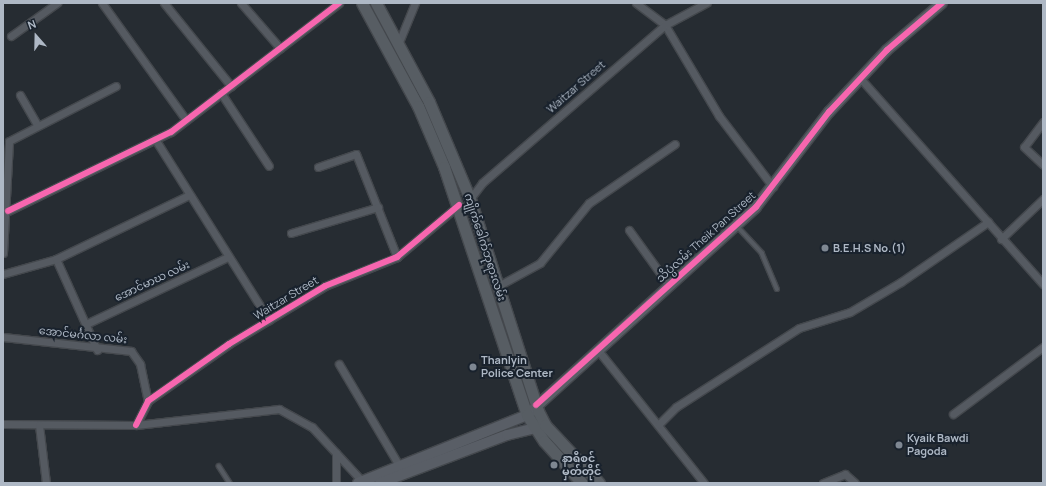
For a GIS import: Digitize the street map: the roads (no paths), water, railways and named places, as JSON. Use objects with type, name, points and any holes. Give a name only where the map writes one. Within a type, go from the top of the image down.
[{"type":"main road","name":"ကျိုက်ခေါက်ဘုရားလမ်း","points":[[362,3],[418,106],[459,204],[527,415],[534,428],[582,483]]},
{"type":"main road","name":"ကျိုက်ခေါက်ဘုရားလမ်း","points":[[376,3],[399,42],[429,102],[470,199],[536,404],[545,425],[599,483]]},
{"type":"street","points":[[11,36],[56,3]]},
{"type":"street","points":[[102,3],[186,120]]},
{"type":"street","points":[[164,3],[231,86]]},
{"type":"street","points":[[241,3],[280,48]]},
{"type":"street","points":[[8,211],[155,140],[186,120],[339,3]]},
{"type":"street","points":[[399,42],[415,3]]},
{"type":"street","points":[[636,3],[665,25],[719,116],[773,187]]},
{"type":"street","name":"Waitzar Street","points":[[470,199],[482,183],[665,25],[706,3]]},
{"type":"street","name":"သိပ္ပံလမ်း Theik Pan Street","points":[[527,415],[536,404],[668,284],[736,225],[773,187],[829,112],[860,78],[942,3]]},
{"type":"street","points":[[860,78],[1043,284]]},
{"type":"street","points":[[3,254],[8,211],[9,141],[37,125],[116,86]]},
{"type":"street","points":[[221,93],[269,166]]},
{"type":"street","points":[[20,95],[37,125]]},
{"type":"street","points":[[1043,122],[1024,147],[1043,165]]},
{"type":"street","points":[[155,140],[269,320]]},
{"type":"street","points":[[498,286],[540,263],[589,203],[675,144]]},
{"type":"street","points":[[318,167],[354,152],[378,207],[397,257]]},
{"type":"street","points":[[3,274],[56,259],[189,195]]},
{"type":"street","points":[[1002,239],[1043,200]]},
{"type":"street","name":"Waitzar Street","points":[[136,425],[148,401],[269,320],[325,286],[397,257],[459,204]]},
{"type":"street","points":[[291,233],[378,207]]},
{"type":"street","points":[[659,424],[676,407],[799,328],[850,312],[901,282],[988,222]]},
{"type":"street","points":[[629,230],[668,284]]},
{"type":"street","name":"အောင်မာဃ လမ်း","points":[[86,324],[228,257]]},
{"type":"street","points":[[56,259],[97,350]]},
{"type":"street","name":"အောင်မင်္ဂလာ လမ်း","points":[[3,337],[97,350],[131,351],[135,356],[148,401]]},
{"type":"street","points":[[952,414],[1043,347]]},
{"type":"street","points":[[597,349],[659,424],[704,483]]},
{"type":"street","points":[[339,364],[400,467]]},
{"type":"street","points":[[3,424],[136,425],[280,409],[312,427],[360,482],[527,415]]},
{"type":"street","points":[[39,425],[46,483]]},
{"type":"street","points":[[380,483],[545,425]]},
{"type":"street","points":[[336,453],[336,483]]},
{"type":"street","points":[[823,483],[845,474],[855,483]]},
{"type":"lane","points":[[736,225],[762,253],[777,289]]},
{"type":"lane","points":[[218,466],[230,483]]},
{"type":"place","name":"B.E.H.S No.(1)","points":[[825,248]]},
{"type":"place","name":"Thanlyin Police Center","points":[[473,367]]},
{"type":"place","name":"Kyaik Bawdi Pagoda","points":[[899,445]]},
{"type":"place","name":"နာရီစင် မှတ်တိုင်","points":[[554,465]]}]
